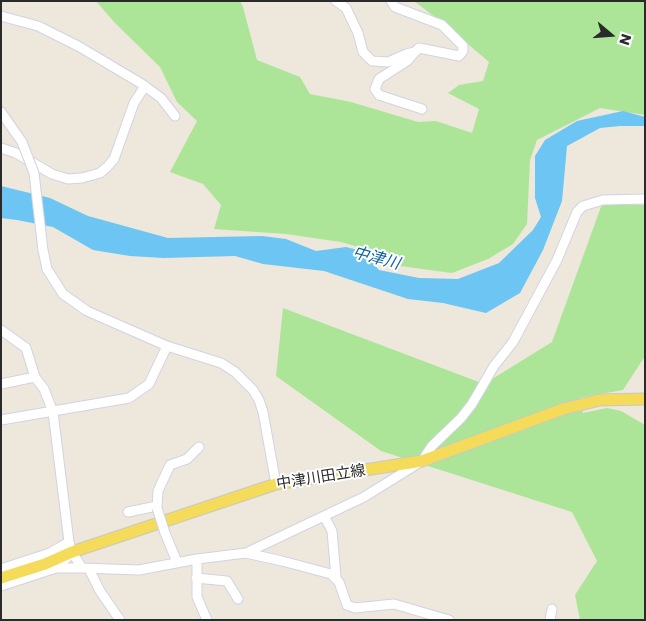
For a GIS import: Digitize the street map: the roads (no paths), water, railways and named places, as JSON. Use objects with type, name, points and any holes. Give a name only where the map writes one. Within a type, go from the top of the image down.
[{"type":"main road","name":"中津川田立線","points":[[1,578],[50,566],[71,547],[276,484],[422,461],[563,409],[600,400],[645,399]]},
{"type":"street","points":[[336,1],[346,8],[358,33],[362,52],[372,61],[388,62],[415,52]]},
{"type":"street","points":[[391,1],[396,7],[442,25],[463,46],[463,52],[459,56],[419,48],[407,61],[379,78],[375,89],[379,95],[422,109]]},
{"type":"street","points":[[1,16],[38,26],[55,33],[144,86],[161,98],[175,116]]},
{"type":"street","points":[[1,148],[16,153],[52,174],[68,179],[82,178],[100,173],[114,159],[134,103],[144,86]]},
{"type":"street","points":[[1,112],[22,142],[34,173],[47,269],[63,294],[87,311],[167,346],[221,363],[235,372],[259,400],[263,412],[276,484]]},
{"type":"street","points":[[246,554],[381,488],[422,461],[432,446],[461,418],[472,404],[494,366],[513,342],[563,248],[576,212],[583,206],[603,200],[645,199]]},
{"type":"street","points":[[1,330],[26,348],[35,377],[44,389],[53,412],[71,547],[120,620]]},
{"type":"street","points":[[1,420],[129,398],[149,384],[167,346]]},
{"type":"street","points":[[1,384],[35,377]]},
{"type":"street","points":[[177,562],[157,507],[158,491],[170,465],[187,459],[199,447]]},
{"type":"street","points":[[128,512],[157,507]]},
{"type":"street","points":[[324,516],[333,536],[336,577],[347,605],[355,608],[394,604],[425,617],[449,620]]},
{"type":"street","points":[[1,569],[50,552],[71,547]]},
{"type":"street","points":[[1,586],[50,566],[139,570],[197,559],[246,554],[299,565],[336,577]]},
{"type":"street","points":[[197,559],[196,597],[208,619]]},
{"type":"street","points":[[196,578],[227,581],[238,598]]},
{"type":"street","points":[[550,620],[552,609]]},
{"type":"water","points":[[623,111],[645,117],[645,126],[600,128],[567,146],[562,201],[543,250],[520,293],[486,313],[443,303],[408,299],[324,271],[263,264],[235,256],[164,258],[130,256],[93,250],[53,227],[1,218],[1,186],[50,198],[88,216],[168,238],[262,236],[286,239],[316,251],[346,247],[362,251],[379,270],[419,278],[458,279],[499,263],[533,230],[541,217],[535,198],[535,156],[545,140],[577,121]]},
{"type":"water label","name":"中津川","points":[[376,259]]}]
